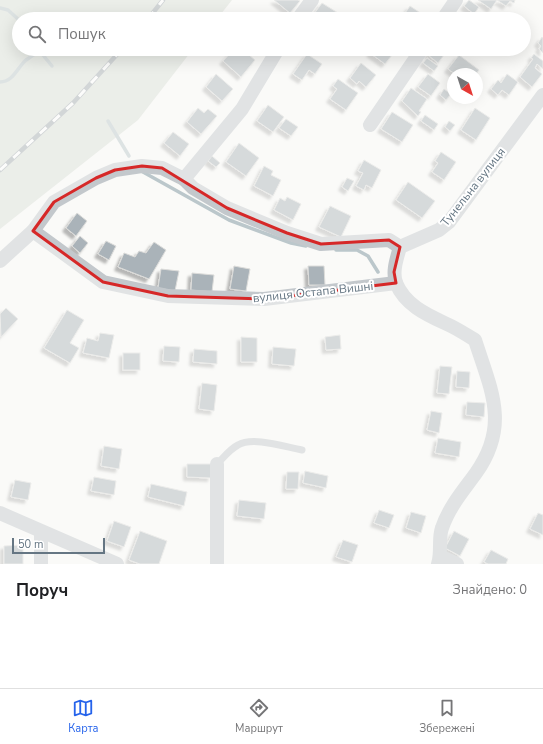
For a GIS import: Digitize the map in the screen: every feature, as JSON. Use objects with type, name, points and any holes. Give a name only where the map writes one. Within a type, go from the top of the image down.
[{"type":"street","points":[[303,12],[312,0]]},
{"type":"street","points":[[448,12],[456,0]]},
{"type":"street","points":[[184,179],[242,109],[274,56]]},
{"type":"street","points":[[370,125],[417,56]]},
{"type":"street","name":"Тунельна вулиця","points":[[400,246],[440,230],[449,222],[543,95]]},
{"type":"street","points":[[0,262],[33,231],[54,202],[96,178],[115,170],[142,166],[162,168],[184,179],[193,188],[227,208],[286,233],[322,244],[389,240],[400,246],[394,272],[396,283],[407,299],[426,316],[452,326],[475,340],[495,401],[495,423],[489,452],[453,504],[441,529],[439,560],[457,564]]},
{"type":"street","name":"вулиця Остапа Вишні","points":[[33,231],[103,282],[168,296],[264,299],[396,283]]},
{"type":"street","points":[[217,464],[217,564]]},
{"type":"street","points":[[0,513],[117,564]]},
{"type":"street","points":[[41,532],[41,564]]},
{"type":"lane","points":[[217,464],[238,445],[248,442],[268,443],[302,450]]},
{"type":"highlighted area","points":[[142,166],[162,168],[227,208],[287,233],[321,244],[389,240],[400,247],[394,272],[396,283],[264,299],[168,296],[103,282],[33,231],[54,202],[96,178],[115,170]]},
{"type":"shaded area","points":[[0,0],[232,0],[223,12],[12,12],[12,56],[188,56],[138,120],[0,229]]},
{"type":"building","points":[[274,0],[300,1],[291,12]]},
{"type":"building","points":[[469,0],[479,7],[475,12],[472,12],[464,6]]},
{"type":"building","points":[[478,0],[497,0],[491,9]]},
{"type":"building","points":[[497,0],[515,0],[514,3],[510,1],[506,6]]},
{"type":"building","points":[[322,3],[336,12],[315,12]]},
{"type":"building","points":[[410,6],[419,12],[406,12]]},
{"type":"building","points":[[542,37],[543,53],[539,49],[541,46],[538,43]]},
{"type":"building","points":[[534,54],[543,61],[543,69],[537,64],[535,68],[542,74],[532,87],[520,77],[533,59],[531,58]]},
{"type":"building","points":[[228,56],[250,56],[255,60],[241,77],[223,61]]},
{"type":"building","points":[[306,56],[310,56],[322,64],[315,74],[309,70],[302,80],[293,74]]},
{"type":"building","points":[[374,56],[391,56],[385,64]]},
{"type":"building","points":[[429,56],[443,56],[438,63]]},
{"type":"building","points":[[458,56],[476,68],[449,68]]},
{"type":"building","points":[[427,58],[438,66],[434,71],[423,63]]},
{"type":"building","points":[[361,63],[376,75],[366,87],[359,81],[357,84],[350,78]]},
{"type":"building","points":[[216,74],[233,89],[222,101],[206,87]]},
{"type":"building","points":[[428,74],[440,83],[431,96],[418,87]]},
{"type":"building","points":[[507,74],[518,82],[509,95],[502,90],[498,95],[491,89],[498,80],[501,83]]},
{"type":"building","points":[[338,79],[358,93],[346,110],[330,99],[337,89],[333,86]]},
{"type":"building","points":[[411,88],[427,99],[419,111],[421,112],[418,116],[402,101]]},
{"type":"building","points":[[444,89],[447,91],[446,100],[440,95]]},
{"type":"building","points":[[268,105],[284,117],[273,132],[257,121]]},
{"type":"building","points":[[198,108],[204,113],[208,109],[217,116],[201,134],[187,122]]},
{"type":"building","points":[[475,108],[490,118],[476,140],[461,130]]},
{"type":"building","points":[[392,112],[413,125],[402,142],[381,129]]},
{"type":"building","points":[[425,115],[438,124],[434,130],[421,121]]},
{"type":"building","points":[[286,119],[298,127],[291,136],[279,128]]},
{"type":"building","points":[[449,121],[455,125],[450,131],[445,127]]},
{"type":"building","points":[[173,132],[189,144],[180,156],[164,143]]},
{"type":"building","points":[[239,143],[259,158],[246,176],[226,162]]},
{"type":"building","points":[[441,152],[456,162],[444,180],[432,172],[438,163],[435,161]]},
{"type":"building","points":[[212,156],[220,163],[216,167],[208,161]]},
{"type":"building","points":[[364,160],[381,170],[372,188],[366,185],[364,190],[356,186],[363,173],[358,171]]},
{"type":"building","points":[[264,166],[273,171],[271,175],[281,180],[273,196],[254,186]]},
{"type":"building","points":[[347,178],[354,181],[348,191],[342,187]]},
{"type":"building","points":[[408,182],[435,201],[422,218],[396,200]]},
{"type":"building","points":[[287,197],[301,204],[293,220],[274,210],[280,198],[285,201]]},
{"type":"building","points":[[330,206],[351,216],[341,237],[319,227]]},
{"type":"building","points":[[77,213],[87,221],[76,236],[66,228]]},
{"type":"building","points":[[80,236],[88,243],[80,253],[72,246]]},
{"type":"building","points":[[106,241],[116,246],[109,260],[98,254]]},
{"type":"building","points":[[154,242],[166,250],[149,279],[118,267],[124,253],[135,257],[139,251],[146,253]]},
{"type":"building","points":[[234,266],[250,269],[246,291],[230,289]]},
{"type":"building","points":[[308,266],[324,266],[325,285],[309,285]]},
{"type":"building","points":[[161,269],[179,271],[175,291],[158,288]]},
{"type":"building","points":[[192,273],[214,275],[212,292],[191,290]]},
{"type":"building","points":[[6,308],[18,319],[1,337],[0,314]]},
{"type":"building","points":[[67,310],[84,320],[70,343],[79,348],[70,363],[44,348]]},
{"type":"building","points":[[100,333],[114,335],[109,358],[83,353],[87,338],[98,341]]},
{"type":"building","points":[[340,335],[341,349],[326,350],[325,337]]},
{"type":"building","points":[[241,337],[257,338],[257,362],[241,362]]},
{"type":"building","points":[[164,346],[180,347],[179,362],[163,361]]},
{"type":"building","points":[[273,347],[296,349],[294,366],[272,364]]},
{"type":"building","points":[[194,349],[217,351],[217,364],[193,362]]},
{"type":"building","points":[[123,353],[140,353],[140,370],[123,370]]},
{"type":"building","points":[[440,366],[452,367],[449,394],[437,393]]},
{"type":"building","points":[[457,371],[470,372],[469,388],[456,387]]},
{"type":"building","points":[[202,383],[217,385],[214,411],[199,409]]},
{"type":"building","points":[[467,402],[485,403],[484,417],[466,415]]},
{"type":"building","points":[[431,411],[442,413],[439,433],[427,430]]},
{"type":"building","points":[[438,438],[461,442],[459,457],[435,453]]},
{"type":"building","points":[[104,446],[122,449],[119,469],[101,466]]},
{"type":"building","points":[[187,464],[212,464],[211,478],[187,477]]},
{"type":"building","points":[[305,471],[328,476],[326,488],[303,483]]},
{"type":"building","points":[[287,472],[299,472],[298,489],[286,489]]},
{"type":"building","points":[[94,477],[116,481],[114,495],[91,491]]},
{"type":"building","points":[[15,480],[31,483],[28,500],[11,497]]},
{"type":"building","points":[[151,484],[187,492],[184,506],[148,497]]},
{"type":"building","points":[[239,500],[266,503],[264,519],[237,516]]},
{"type":"building","points":[[379,510],[394,515],[389,528],[374,523]]},
{"type":"building","points":[[411,512],[426,516],[421,533],[406,528]]},
{"type":"building","points":[[538,513],[543,515],[543,535],[530,529]]},
{"type":"building","points":[[114,521],[131,527],[124,547],[107,541]]},
{"type":"building","points":[[140,531],[167,541],[159,564],[140,564],[129,560]]},
{"type":"building","points":[[454,531],[469,539],[460,556],[445,548]]},
{"type":"building","points":[[343,540],[358,545],[352,562],[336,557]]},
{"type":"building","points":[[23,545],[23,564],[4,564],[4,546]]},
{"type":"building","points":[[491,550],[508,559],[506,564],[488,564],[484,562]]},
{"type":"waterway","points":[[0,8],[8,10],[12,14]]},
{"type":"waterway","points":[[0,82],[8,80],[12,77],[23,63],[32,56]]},
{"type":"waterway","points":[[44,56],[52,66]]},
{"type":"waterway","points":[[108,121],[129,156]]},
{"type":"waterway","points":[[143,172],[229,220],[291,243],[306,246]]},
{"type":"waterway","points":[[336,250],[357,250],[368,256],[378,272]]},
{"type":"railway","points":[[154,12],[163,0]]},
{"type":"railway","points":[[0,170],[73,103],[116,56]]}]
